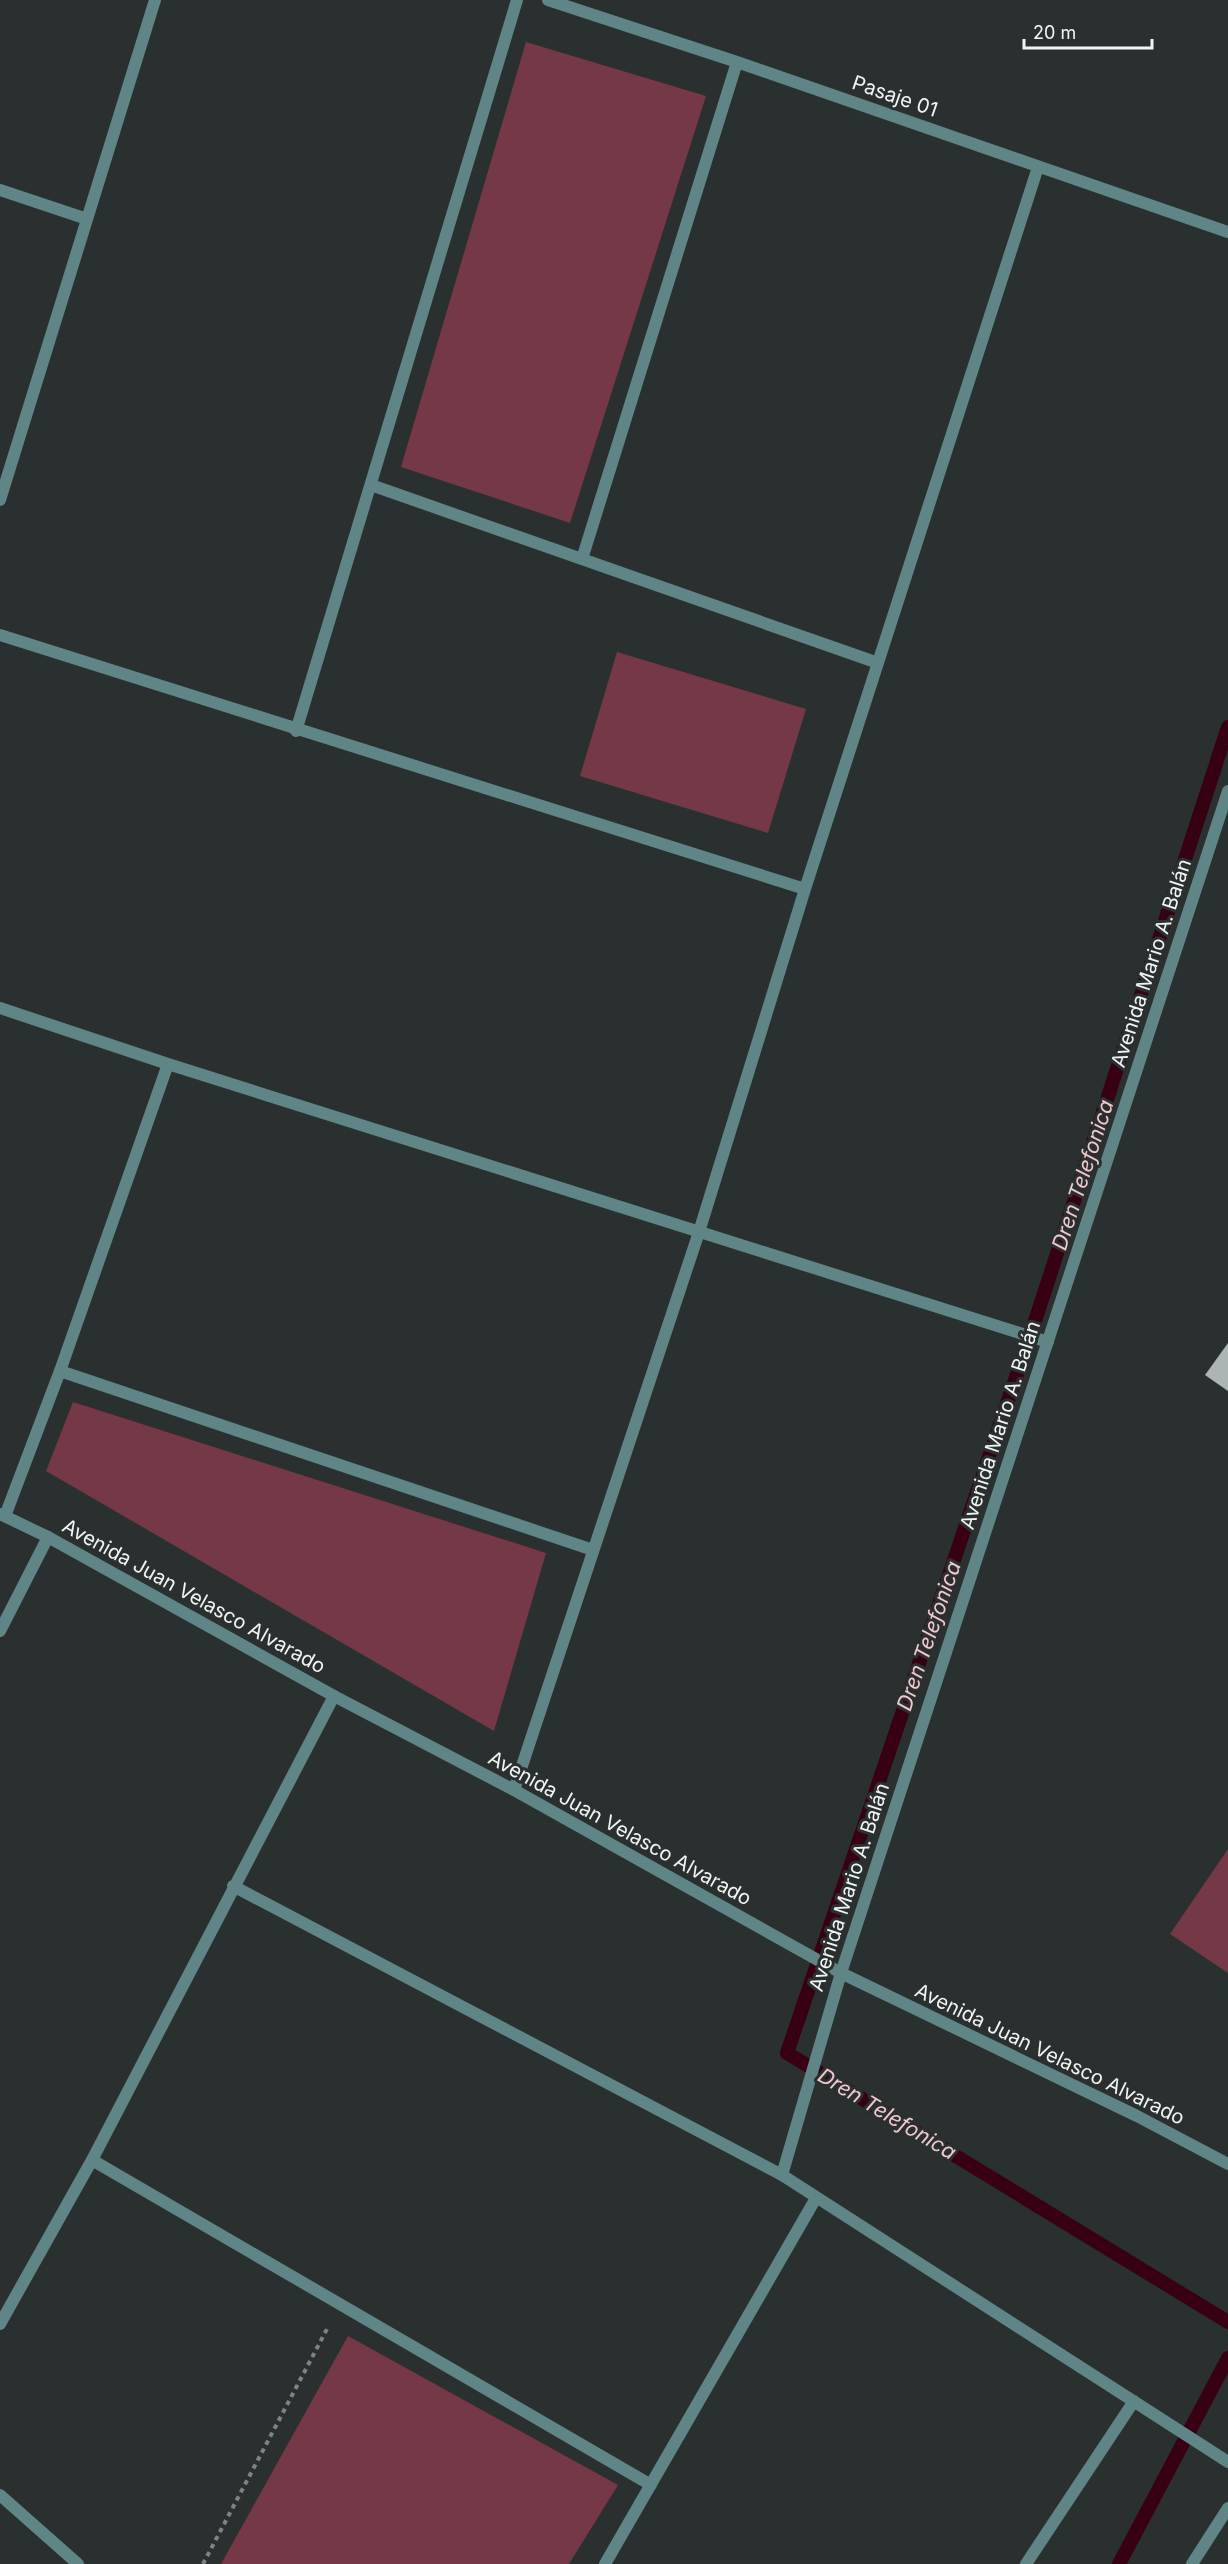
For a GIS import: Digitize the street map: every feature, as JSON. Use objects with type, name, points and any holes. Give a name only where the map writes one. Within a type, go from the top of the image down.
[{"type":"street","points":[[0,500],[155,0]]},
{"type":"street","points":[[296,730],[517,0]]},
{"type":"street","name":"Pasaje 01","points":[[548,0],[737,62],[1228,232]]},
{"type":"street","points":[[582,559],[737,62]]},
{"type":"street","points":[[514,1791],[699,1232],[805,889],[1038,167]]},
{"type":"street","points":[[0,190],[87,219]]},
{"type":"street","points":[[371,485],[878,663]]},
{"type":"street","points":[[0,635],[805,889]]},
{"type":"street","name":"Avenida Mario A. Balán","points":[[782,2175],[841,1973],[1228,791]]},
{"type":"street","points":[[0,1008],[168,1064],[1048,1342]]},
{"type":"street","points":[[3,1515],[60,1371],[168,1064]]},
{"type":"street","points":[[60,1371],[593,1550]]},
{"type":"street","name":"Avenida Juan Velasco Alvarado","points":[[3,1515],[48,1537],[334,1696],[514,1791],[841,1973],[1137,2116],[1228,2164]]},
{"type":"street","points":[[0,1631],[48,1537]]},
{"type":"street","points":[[0,2324],[92,2160],[334,1696]]},
{"type":"street","points":[[233,1886],[782,2175],[1228,2462]]},
{"type":"street","points":[[92,2160],[651,2485]]},
{"type":"street","points":[[605,2564],[816,2198]]},
{"type":"street","points":[[1026,2564],[1134,2401]]},
{"type":"street","points":[[0,2495],[78,2564]]},
{"type":"street","points":[[1192,2564],[1228,2508]]},
{"type":"path","points":[[203,2564],[340,2305]]},
{"type":"shaded area","points":[[526,42],[706,96],[570,523],[401,467]]},
{"type":"shaded area","points":[[617,652],[806,709],[768,833],[580,776]]},
{"type":"shaded area","points":[[73,1402],[546,1553],[494,1731],[46,1471]]},
{"type":"shaded area","points":[[1228,1849],[1228,1973],[1170,1934]]},
{"type":"shaded area","points":[[348,2336],[618,2485],[569,2564],[221,2564]]},
{"type":"building","points":[[1228,1343],[1228,1391],[1205,1375]]},
{"type":"waterway","name":"Dren Telefonica","points":[[1228,727],[1036,1318],[787,2053],[1228,2322]]},
{"type":"waterway","name":"Dren Telefonica","points":[[1119,2564],[1228,2358]]}]
